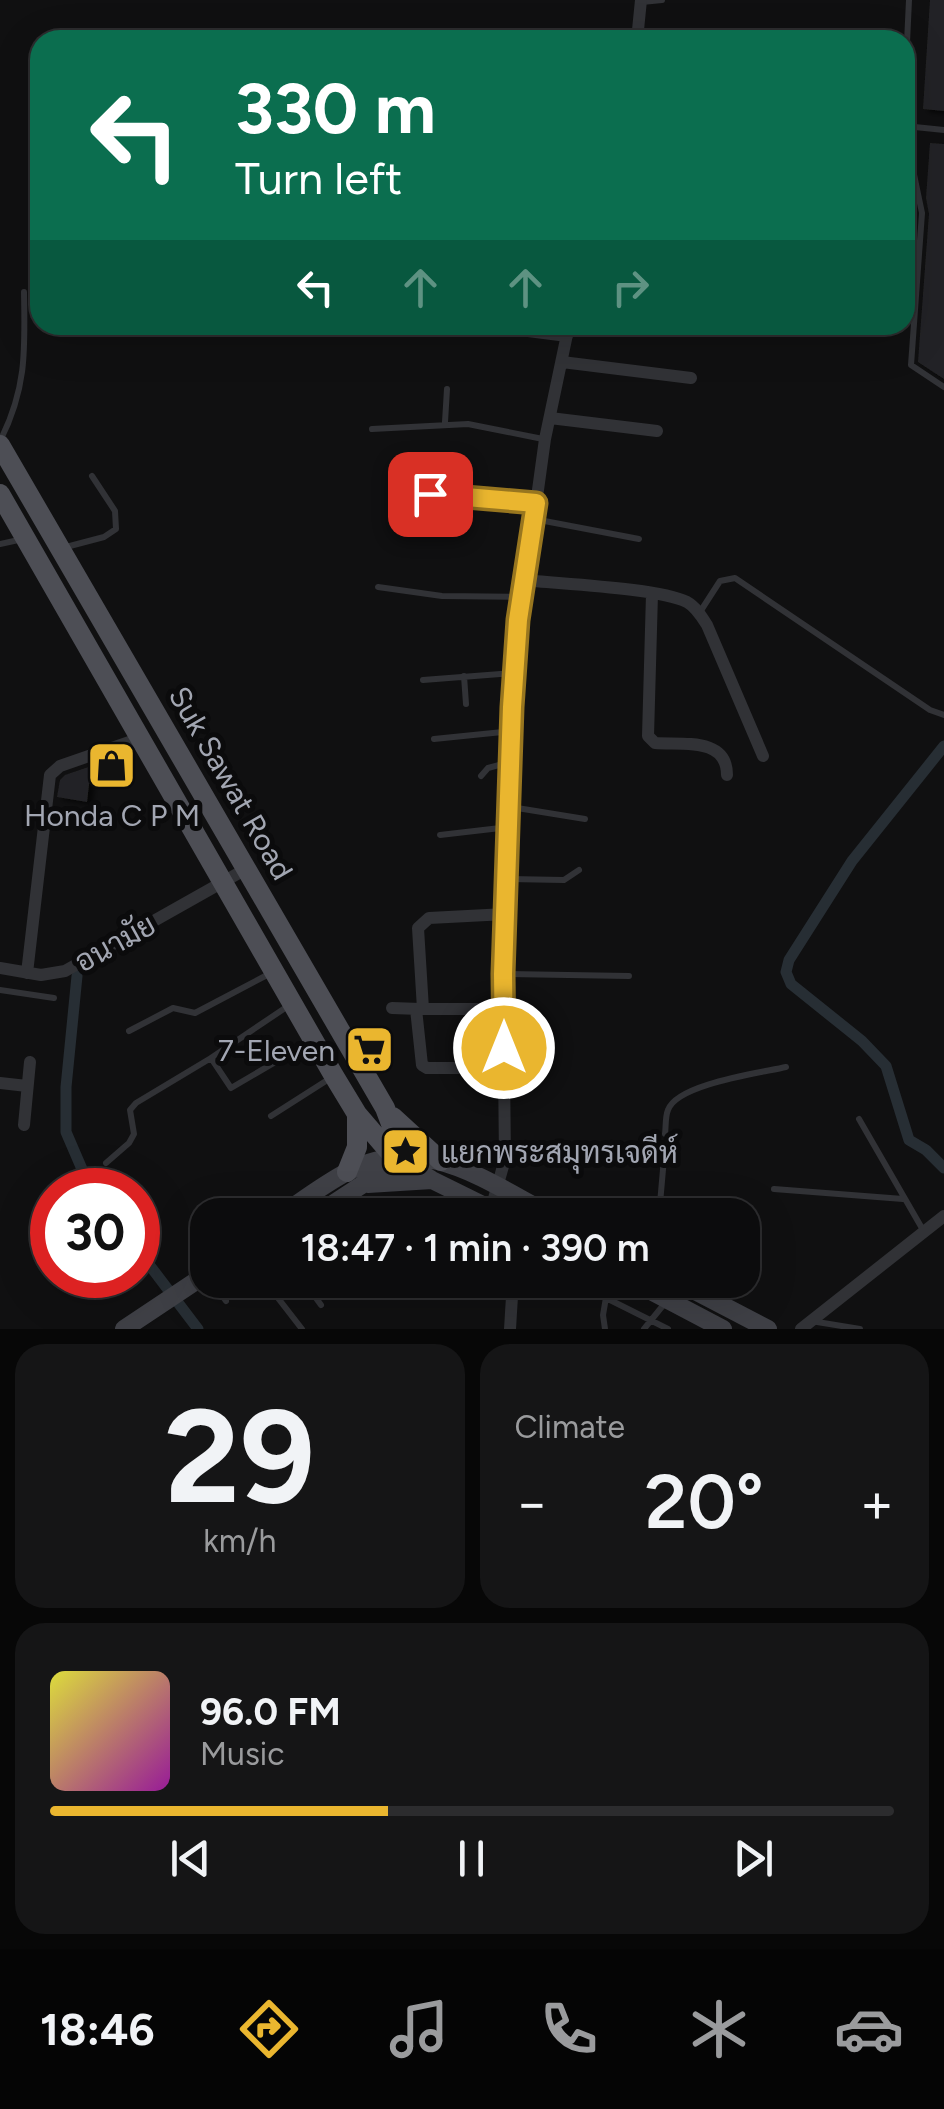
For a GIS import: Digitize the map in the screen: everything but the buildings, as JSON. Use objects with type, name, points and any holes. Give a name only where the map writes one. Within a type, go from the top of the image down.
[{"type":"main road","name":"Suk Sawat Road","points":[[0,443],[384,1108],[396,1137],[393,1156]]},
{"type":"main road","name":"Suk Sawat Road","points":[[0,494],[356,1114],[393,1156]]},
{"type":"main road","points":[[384,1108],[451,1188],[470,1198]]},
{"type":"main road","points":[[347,1172],[357,1146],[356,1114]]},
{"type":"main road","points":[[307,1198],[347,1172],[393,1156],[425,1156],[437,1170]]},
{"type":"main road","points":[[343,1198],[380,1173],[393,1156]]},
{"type":"main road","points":[[366,1184],[437,1170],[498,1188],[518,1198]]},
{"type":"main road","points":[[124,1329],[190,1285]]},
{"type":"main road","points":[[709,1298],[768,1329]]},
{"type":"main road","points":[[668,1299],[701,1323],[723,1329]]},
{"type":"street","points":[[638,30],[640,1]]},
{"type":"street","points":[[498,1198],[505,1158],[503,974],[514,672],[533,519],[567,335]]},
{"type":"street","points":[[562,362],[692,378]]},
{"type":"street","points":[[550,418],[657,431]]},
{"type":"street","points":[[524,580],[652,594],[687,602],[700,613],[763,756]]},
{"type":"street","points":[[652,594],[648,736],[655,744],[717,750],[727,762],[727,775]]},
{"type":"street","points":[[0,968],[34,974],[50,775],[60,766],[141,738]]},
{"type":"street","name":"อนามัย","points":[[34,974],[65,971],[246,869]]},
{"type":"street","points":[[464,1068],[422,1065],[418,928],[429,918],[506,914]]},
{"type":"street","points":[[392,1008],[504,1010]]},
{"type":"street","points":[[24,1126],[30,1062]]},
{"type":"street","points":[[0,1083],[27,1086]]},
{"type":"street","points":[[805,1325],[944,1216]]},
{"type":"street","points":[[514,1298],[515,1328]]},
{"type":"lane","points":[[640,1],[662,0]]},
{"type":"lane","points":[[908,30],[909,0]]},
{"type":"lane","points":[[915,129],[944,130]]},
{"type":"lane","points":[[915,178],[922,213],[915,310]]},
{"type":"lane","points":[[0,443],[16,410],[25,364],[24,292]]},
{"type":"lane","points":[[913,335],[911,365],[944,388]]},
{"type":"lane","points":[[445,423],[447,389]]},
{"type":"lane","points":[[372,430],[445,423],[546,439]]},
{"type":"lane","points":[[60,549],[104,537],[116,529],[114,511],[92,476]]},
{"type":"lane","points":[[430,494],[536,503]]},
{"type":"lane","points":[[533,519],[638,538]]},
{"type":"lane","points":[[0,544],[26,539]]},
{"type":"lane","points":[[700,613],[720,580],[735,578],[944,716]]},
{"type":"lane","points":[[378,587],[442,596],[521,597]]},
{"type":"lane","points":[[422,680],[514,672]]},
{"type":"lane","points":[[464,676],[466,704]]},
{"type":"lane","points":[[434,739],[512,731]]},
{"type":"lane","points":[[481,776],[498,764],[511,762]]},
{"type":"lane","points":[[509,807],[585,818]]},
{"type":"lane","points":[[440,835],[509,827]]},
{"type":"lane","points":[[508,879],[564,880],[579,870]]},
{"type":"lane","points":[[129,1031],[173,1008],[196,1014],[274,971]]},
{"type":"lane","points":[[34,974],[38,996]]},
{"type":"lane","points":[[503,974],[628,976]]},
{"type":"lane","points":[[0,990],[54,998]]},
{"type":"lane","points":[[106,1163],[134,1134],[130,1110],[136,1103],[292,1003]]},
{"type":"lane","points":[[211,1058],[231,1088],[313,1040]]},
{"type":"lane","points":[[665,1134],[668,1110],[687,1093],[786,1067]]},
{"type":"lane","points":[[272,1116],[334,1076]]},
{"type":"lane","points":[[859,1119],[923,1230]]},
{"type":"lane","points":[[660,1198],[664,1158]]},
{"type":"lane","points":[[448,1198],[451,1188]]},
{"type":"lane","points":[[774,1189],[903,1198]]},
{"type":"lane","points":[[223,1298],[226,1301]]},
{"type":"lane","points":[[278,1298],[302,1329]]},
{"type":"lane","points":[[316,1298],[321,1305]]},
{"type":"lane","points":[[605,1329],[606,1298],[668,1329]]},
{"type":"lane","points":[[644,1329],[668,1299]]},
{"type":"lane","points":[[805,1325],[860,1329]]},
{"type":"waterway","points":[[944,746],[852,861],[789,960],[786,972],[791,984],[862,1041],[886,1066],[909,1140],[944,1168]]},
{"type":"waterway","points":[[77,976],[66,1087],[66,1132],[82,1168]]},
{"type":"waterway","points":[[160,1279],[198,1329]]},
{"type":"place","name":"Honda C P M","points":[[112,766]]},
{"type":"place","name":"7-Eleven","points":[[370,1050]]},
{"type":"place","name":"แยกพระสมุทรเจดีห์","points":[[406,1152]]},
{"type":"route","points":[[430,494],[536,503],[518,620],[512,707],[504,1048]]}]
